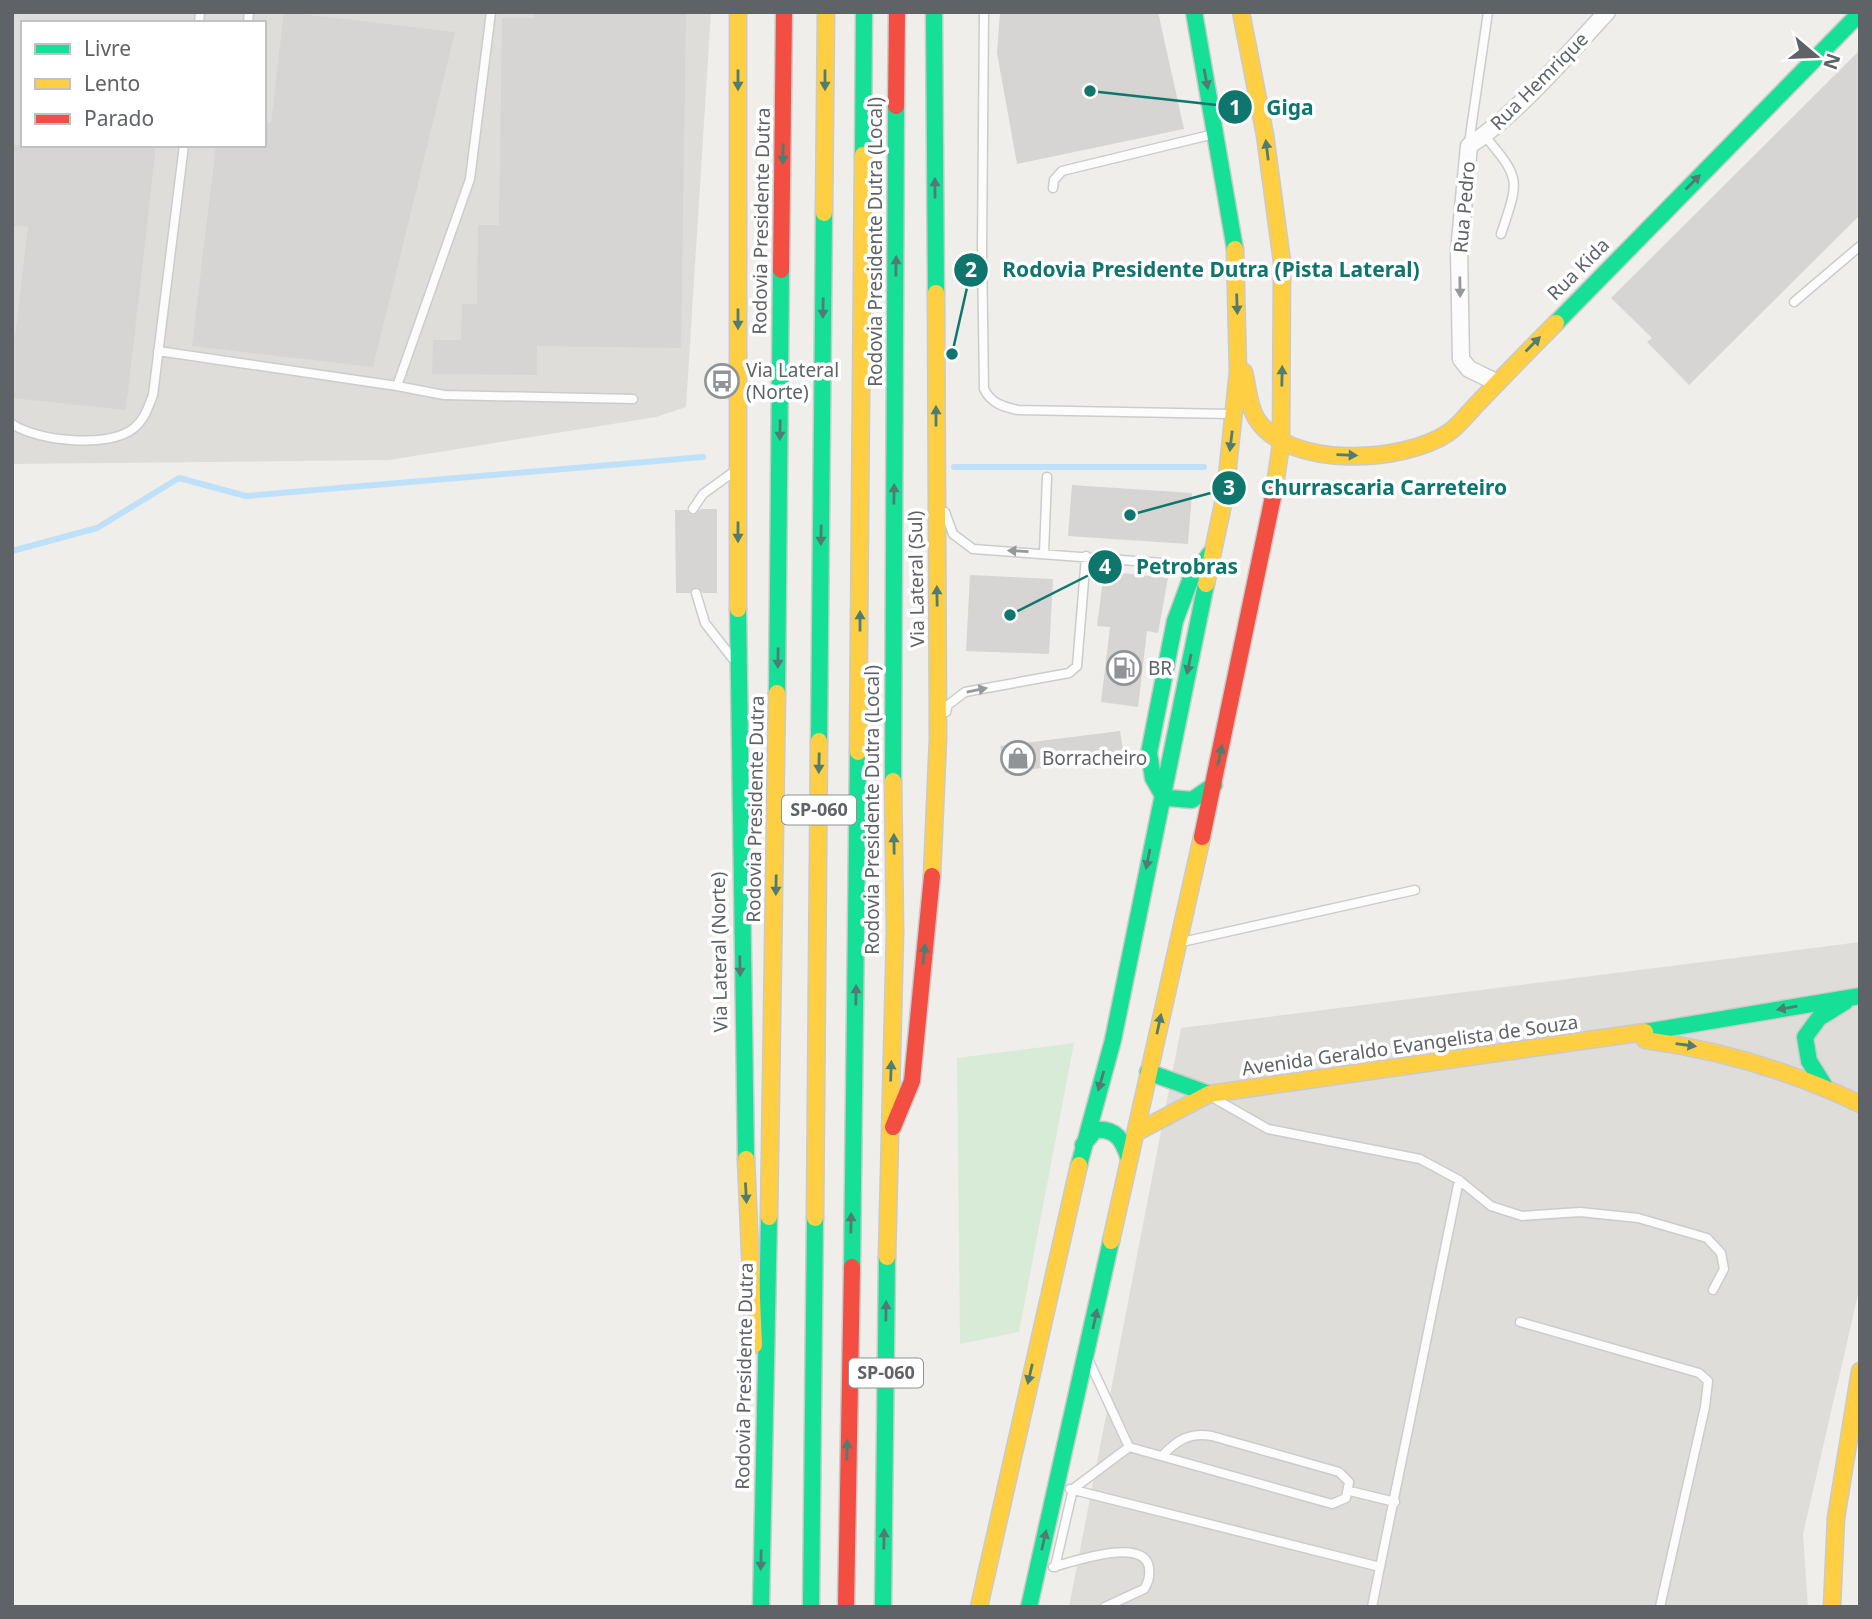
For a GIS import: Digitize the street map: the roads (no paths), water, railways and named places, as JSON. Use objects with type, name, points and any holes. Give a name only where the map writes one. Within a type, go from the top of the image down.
[{"type":"main road","name":"Via Lateral (Norte)","points":[[738,12],[738,664],[743,1129],[762,1513]]},
{"type":"main road","name":"Rodovia Presidente Dutra","points":[[761,1607],[775,938],[784,12]]},
{"type":"main road","name":"SP-060","points":[[811,1607],[826,12]]},
{"type":"main road","name":"SP-060","points":[[846,1607],[857,932],[864,12]]},
{"type":"main road","name":"Rodovia Presidente Dutra (Local)","points":[[883,1607],[888,1140],[895,932],[892,704],[897,12]]},
{"type":"main road","name":"Via Lateral (Sul)","points":[[888,1140],[912,1081],[934,858],[938,738],[934,12]]},
{"type":"main road","points":[[979,1607],[1083,1144],[1113,1040],[1161,792],[1225,495],[1238,348],[1235,248],[1194,12]]},
{"type":"main road","points":[[1029,1607],[1037,1571],[1065,1487],[1087,1356],[1176,943],[1214,785],[1273,501],[1281,444],[1282,262],[1265,135],[1241,12]]},
{"type":"main road","name":"Rua Kida","points":[[1281,444],[1296,451],[1348,456],[1375,455],[1430,442],[1448,433],[1860,13]]},
{"type":"main road","points":[[1238,348],[1255,418],[1281,444]]},
{"type":"main road","points":[[1214,549],[1197,569],[1175,621],[1150,739],[1149,766],[1161,792],[1170,798],[1192,800],[1214,785]]},
{"type":"main road","name":"Avenida Geraldo Evangelista de Souza","points":[[1137,1132],[1209,1094],[1618,1037],[1857,996]]},
{"type":"main road","name":"Avenida Geraldo Evangelista de Souza","points":[[1824,1085],[1809,1062],[1805,1037],[1819,1018],[1857,996]]},
{"type":"main road","name":"Avenida Geraldo Evangelista de Souza","points":[[1618,1037],[1691,1045],[1736,1054],[1824,1085],[1860,1104]]},
{"type":"main road","name":"Avenida Geraldo Evangelista de Souza","points":[[1149,1072],[1209,1094]]},
{"type":"main road","points":[[1083,1144],[1095,1130],[1109,1129],[1121,1136],[1129,1160]]},
{"type":"main road","points":[[1832,1607],[1830,1569],[1845,1449],[1860,1371]]},
{"type":"street","name":"Rua Hemrique","points":[[1469,146],[1484,135],[1607,12]]},
{"type":"street","name":"Rua Pedro","points":[[1469,146],[1459,251],[1461,359],[1469,369],[1496,382]]},
{"type":"lane","points":[[397,386],[470,179],[491,12]]},
{"type":"lane","points":[[984,12],[984,389],[996,403],[1018,410],[1234,414]]},
{"type":"lane","name":"Rua Pedro","points":[[1469,146],[1488,12]]},
{"type":"lane","points":[[1053,188],[1054,180],[1062,171],[1217,134]]},
{"type":"lane","points":[[1484,135],[1514,175],[1516,190],[1501,234]]},
{"type":"lane","points":[[12,424],[23,432],[96,441],[132,429],[145,416],[153,394],[184,147]]},
{"type":"lane","points":[[1794,302],[1860,246]]},
{"type":"lane","points":[[158,351],[444,395],[633,399]]},
{"type":"lane","points":[[693,509],[703,494],[732,474],[738,464]]},
{"type":"lane","points":[[1044,553],[1046,477]]},
{"type":"lane","points":[[936,484],[953,534],[973,549],[1086,556],[1197,569]]},
{"type":"lane","points":[[938,738],[948,705],[965,692],[1069,673],[1077,666],[1086,556]]},
{"type":"lane","points":[[696,593],[705,623],[738,664]]},
{"type":"lane","points":[[1176,943],[1415,890]]},
{"type":"lane","points":[[1209,1094],[1268,1129],[1420,1159],[1459,1181],[1491,1206],[1522,1216],[1580,1212],[1638,1218],[1707,1238],[1721,1253],[1724,1269],[1713,1290]]},
{"type":"lane","points":[[1371,1607],[1395,1502],[1459,1181]]},
{"type":"lane","points":[[1520,1322],[1699,1373],[1708,1381],[1705,1407],[1660,1607]]},
{"type":"lane","points":[[1087,1356],[1129,1447],[1162,1457],[1332,1504],[1346,1498],[1350,1490],[1349,1482],[1339,1472],[1196,1433],[1183,1438],[1162,1457]]},
{"type":"lane","points":[[1065,1487],[1129,1447]]},
{"type":"lane","points":[[1065,1487],[1380,1567]]},
{"type":"lane","points":[[1055,1567],[1065,1487]]},
{"type":"lane","points":[[1350,1490],[1395,1502]]},
{"type":"lane","points":[[1037,1571],[1117,1551],[1144,1557],[1150,1576],[1144,1589],[1105,1607]]},
{"type":"waterway","points":[[12,551],[97,528],[179,478],[246,496],[703,457]]},
{"type":"waterway","points":[[954,467],[1204,467]]},
{"type":"place","name":"Giga","points":[[1090,91]]},
{"type":"place","name":"Rodovia Presidente Dutra (Pista Lateral)","points":[[952,354]]},
{"type":"place","name":"Via Lateral (Norte)","points":[[722,381]]},
{"type":"place","name":"Churrascaria Carreteiro","points":[[1130,515]]},
{"type":"place","name":"Petrobras","points":[[1010,615]]},
{"type":"place","name":"BR","points":[[1124,668]]},
{"type":"place","name":"Borracheiro","points":[[1018,758]]}]
